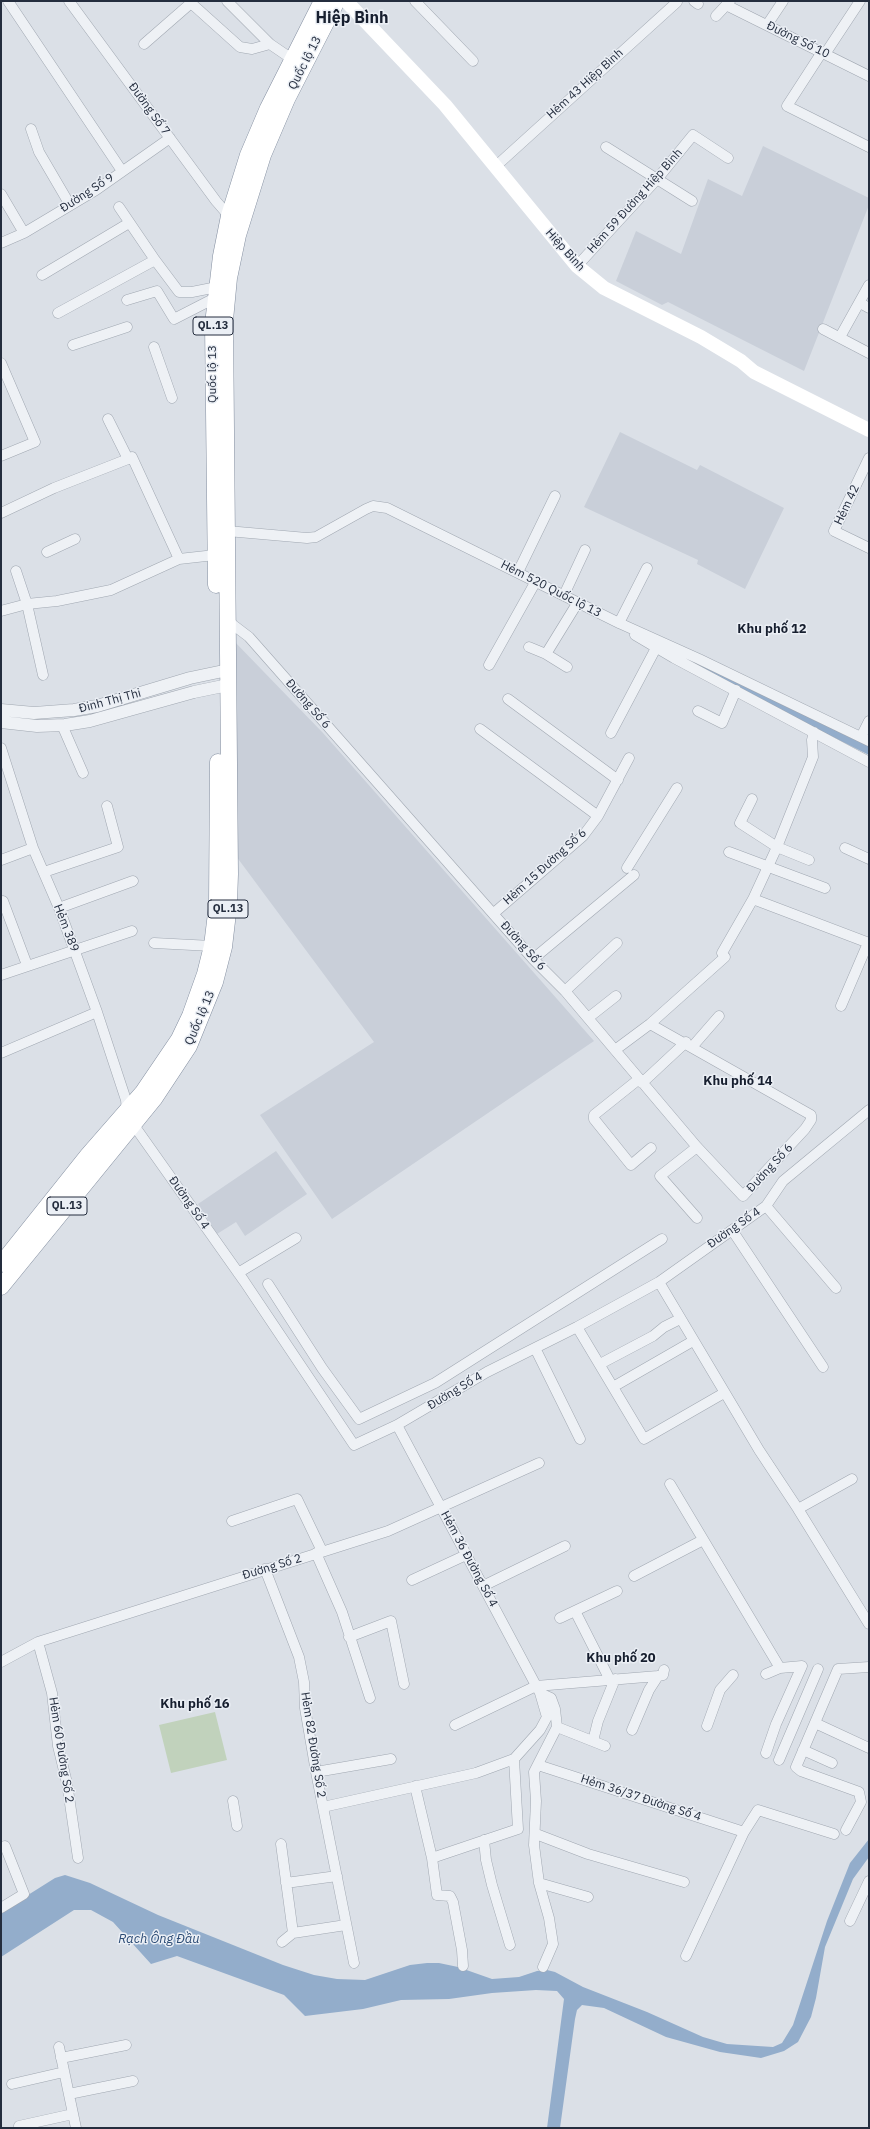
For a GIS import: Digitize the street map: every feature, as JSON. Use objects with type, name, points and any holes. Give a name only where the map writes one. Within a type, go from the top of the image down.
[{"type":"highway","name":"Quốc lộ 13","points":[[1,1264],[88,1155],[130,1117],[154,1099],[189,1046],[215,982],[224,947],[229,904],[230,874],[223,678],[215,555],[213,356],[216,292],[229,216],[248,155],[268,108],[322,1]]},
{"type":"highway","name":"Quốc lộ 13","points":[[1,1287],[130,1117],[143,1092],[179,1039],[198,996],[212,946],[218,905],[223,678],[228,621],[225,320],[229,278],[238,236],[254,180],[273,130],[337,1]]},
{"type":"main road","name":"Hiệp Bình","points":[[346,1],[445,105],[494,167],[577,266],[604,288],[701,336],[741,361],[754,372],[869,430]]},
{"type":"street","points":[[8,1],[122,171]]},
{"type":"street","name":"Đường Số 7","points":[[69,1],[216,201],[229,216]]},
{"type":"street","points":[[227,1],[270,44],[292,59]]},
{"type":"street","points":[[415,1],[473,61]]},
{"type":"street","points":[[767,25],[783,1]]},
{"type":"street","points":[[860,1],[787,106],[869,147]]},
{"type":"street","name":"Hẻm 43 Hiệp Bình","points":[[494,167],[677,2]]},
{"type":"street","points":[[144,44],[191,3],[240,47],[252,49],[270,44]]},
{"type":"street","points":[[716,16],[728,3]]},
{"type":"street","name":"Đường Số 10","points":[[728,3],[767,25],[869,76]]},
{"type":"street","points":[[31,129],[39,152],[70,205]]},
{"type":"street","name":"Hẻm 59 Đường Hiệp Bình","points":[[577,266],[658,178],[693,135],[728,158]]},
{"type":"street","name":"Đường Số 9","points":[[1,243],[24,233],[70,205],[170,138]]},
{"type":"street","points":[[606,147],[658,178],[692,201]]},
{"type":"street","points":[[1,194],[24,233]]},
{"type":"street","points":[[119,207],[179,292],[216,292]]},
{"type":"street","points":[[42,275],[129,223]]},
{"type":"street","points":[[58,313],[155,260]]},
{"type":"street","points":[[840,338],[865,305],[869,285]]},
{"type":"street","points":[[127,300],[157,291],[174,319],[216,292]]},
{"type":"street","points":[[73,345],[127,328]]},
{"type":"street","points":[[823,329],[869,353]]},
{"type":"street","points":[[154,347],[172,398]]},
{"type":"street","points":[[1,363],[35,442],[1,456]]},
{"type":"street","points":[[108,419],[130,458],[179,559]]},
{"type":"street","points":[[1,513],[54,488],[130,458]]},
{"type":"street","name":"Hẻm 42","points":[[869,458],[834,531],[869,548]]},
{"type":"street","points":[[518,572],[555,496]]},
{"type":"street","name":"Hẻm 520 Quốc lộ 13","points":[[227,531],[307,538],[316,537],[366,508],[380,506],[413,519],[629,628],[699,659],[865,739]]},
{"type":"street","points":[[47,552],[75,539]]},
{"type":"street","points":[[564,595],[585,550]]},
{"type":"street","points":[[1,611],[27,604],[57,602],[111,590],[179,559],[215,555]]},
{"type":"street","points":[[619,623],[647,568]]},
{"type":"street","points":[[16,571],[27,604],[43,674]]},
{"type":"street","points":[[489,665],[536,581]]},
{"type":"street","points":[[546,654],[578,602]]},
{"type":"street","name":"Đường Số 6","points":[[228,621],[249,637],[533,959],[565,991],[697,1146],[743,1196],[805,1129],[811,1120],[811,1116],[689,1045]]},
{"type":"street","points":[[629,628],[638,638],[869,762]]},
{"type":"street","points":[[529,646],[546,654],[567,667]]},
{"type":"street","points":[[611,733],[656,648]]},
{"type":"street","name":"Đinh Thị Thi","points":[[1,710],[34,713],[74,710],[223,678]]},
{"type":"street","name":"Đinh Thị Thi","points":[[1,722],[37,726],[62,725],[107,717],[223,678]]},
{"type":"street","points":[[698,711],[722,724],[736,690]]},
{"type":"street","points":[[508,699],[618,780]]},
{"type":"street","points":[[865,739],[869,721]]},
{"type":"street","points":[[62,725],[83,773]]},
{"type":"street","points":[[480,730],[598,816]]},
{"type":"street","points":[[615,1050],[650,1024],[723,955],[753,899],[776,847],[812,757],[812,740],[814,732]]},
{"type":"street","name":"Hẻm 389","points":[[1,748],[33,848],[59,908],[97,1012],[126,1100],[130,1117]]},
{"type":"street","name":"Hẻm 15 Đường Số 6","points":[[494,913],[583,836],[598,816],[629,758]]},
{"type":"street","points":[[533,959],[631,871],[678,788]]},
{"type":"street","points":[[752,799],[740,823],[776,847],[809,860]]},
{"type":"street","points":[[44,872],[118,848],[107,806]]},
{"type":"street","points":[[1,860],[33,848]]},
{"type":"street","points":[[845,848],[869,859]]},
{"type":"street","points":[[729,852],[824,888]]},
{"type":"street","points":[[59,908],[133,881]]},
{"type":"street","points":[[753,899],[869,943],[841,1006]]},
{"type":"street","points":[[3,901],[28,965]]},
{"type":"street","points":[[1,975],[132,931]]},
{"type":"street","points":[[154,943],[212,946]]},
{"type":"street","points":[[565,991],[617,943]]},
{"type":"street","points":[[588,1018],[616,996]]},
{"type":"street","points":[[1,1053],[97,1012]]},
{"type":"street","points":[[651,1148],[631,1166],[594,1119],[594,1115],[689,1045],[719,1016]]},
{"type":"street","points":[[650,1024],[689,1045]]},
{"type":"street","name":"Đường Số 4","points":[[130,1117],[238,1273],[354,1445],[397,1425],[487,1372],[577,1327],[659,1282],[766,1206],[783,1181],[869,1110]]},
{"type":"street","points":[[697,1146],[660,1176],[697,1218]]},
{"type":"street","points":[[766,1206],[836,1288]]},
{"type":"street","points":[[732,1230],[823,1367]]},
{"type":"street","points":[[238,1273],[296,1238]]},
{"type":"street","points":[[268,1284],[322,1368],[359,1419],[435,1383],[662,1239]]},
{"type":"street","points":[[659,1282],[724,1393],[869,1624]]},
{"type":"street","points":[[600,1364],[653,1336],[664,1327],[680,1318]]},
{"type":"street","points":[[577,1327],[644,1439],[724,1393]]},
{"type":"street","points":[[614,1387],[693,1341]]},
{"type":"street","points":[[534,1348],[580,1439]]},
{"type":"street","points":[[307,1375],[322,1368]]},
{"type":"street","name":"Hẻm 36 Đường Số 4","points":[[397,1425],[538,1690],[547,1717],[540,1730],[514,1759]]},
{"type":"street","name":"Đường Số 2","points":[[1,1662],[38,1642],[388,1531],[540,1463]]},
{"type":"street","points":[[798,1509],[852,1479]]},
{"type":"street","points":[[670,1484],[780,1668]]},
{"type":"street","points":[[232,1521],[297,1499],[342,1612],[370,1698]]},
{"type":"street","points":[[634,1576],[703,1540]]},
{"type":"street","points":[[483,1586],[565,1546]]},
{"type":"street","points":[[412,1580],[466,1554]]},
{"type":"street","name":"Hẻm 82 Đường Số 2","points":[[265,1569],[299,1656],[304,1682],[304,1699],[316,1772],[354,1963]]},
{"type":"street","points":[[560,1618],[616,1591]]},
{"type":"street","points":[[575,1611],[613,1680],[598,1721],[593,1741]]},
{"type":"street","points":[[349,1637],[391,1621],[404,1684]]},
{"type":"street","name":"Hẻm 60 Đường Số 2","points":[[38,1642],[52,1693],[58,1746],[67,1783],[78,1858]]},
{"type":"street","points":[[766,1674],[780,1668],[802,1666],[776,1724],[766,1753]]},
{"type":"street","points":[[846,1830],[861,1802],[861,1794],[839,1783],[797,1769],[803,1750],[838,1669],[869,1667]]},
{"type":"street","points":[[779,1760],[818,1669]]},
{"type":"street","points":[[455,1725],[538,1690],[661,1673],[649,1690],[632,1730]]},
{"type":"street","points":[[707,1726],[720,1690],[733,1675]]},
{"type":"street","name":"Hẻm 36 Đường Số 4","points":[[538,1690],[551,1698],[555,1709],[556,1727]]},
{"type":"street","points":[[815,1723],[869,1748]]},
{"type":"street","points":[[543,1967],[553,1944],[549,1918],[539,1884],[534,1845],[536,1834],[534,1772],[556,1727],[605,1746]]},
{"type":"street","points":[[803,1750],[832,1763]]},
{"type":"street","points":[[316,1772],[391,1759]]},
{"type":"street","points":[[323,1807],[476,1773],[514,1759],[518,1829],[432,1858]]},
{"type":"street","name":"Hẻm 36/37 Đường Số 4","points":[[538,1765],[744,1832]]},
{"type":"street","points":[[415,1786],[432,1858],[437,1895],[450,1896],[453,1902],[462,1950],[463,1966]]},
{"type":"street","points":[[233,1801],[237,1826]]},
{"type":"street","points":[[686,1956],[744,1832],[758,1810],[834,1834]]},
{"type":"street","points":[[536,1834],[588,1854],[684,1882]]},
{"type":"street","points":[[484,1840],[486,1860],[492,1885],[510,1945]]},
{"type":"street","points":[[281,1844],[293,1933]]},
{"type":"street","points":[[1,1908],[24,1894],[6,1846]]},
{"type":"street","points":[[286,1883],[337,1876]]},
{"type":"street","points":[[850,1921],[869,1881]]},
{"type":"street","points":[[539,1884],[588,1897]]},
{"type":"street","points":[[282,1942],[293,1933],[346,1925]]},
{"type":"street","points":[[61,2058],[126,2046]]},
{"type":"street","points":[[59,2047],[76,2128]]},
{"type":"street","points":[[12,2084],[64,2072]]},
{"type":"street","points":[[69,2094],[133,2081]]},
{"type":"street","points":[[19,2126],[73,2114]]},
{"type":"shaded area","points":[[763,146],[869,198],[869,205],[804,371],[668,302],[662,305],[616,281],[636,231],[681,254],[708,179],[742,196]]},
{"type":"shaded area","points":[[620,432],[697,470],[700,465],[784,508],[745,589],[697,564],[698,560],[584,507]]},
{"type":"shaded area","points":[[233,640],[323,733],[594,1041],[332,1219],[260,1115],[374,1042],[236,856]]},
{"type":"shaded area","points":[[276,1151],[307,1194],[245,1236],[236,1222],[217,1234],[198,1204]]},
{"type":"green space","points":[[215,1712],[227,1760],[171,1773],[159,1725]]},
{"type":"water","name":"Rạch Ông Đầu","points":[[869,1839],[869,1857],[853,1879],[825,1947],[811,2017],[798,2042],[784,2051],[761,2058],[720,2052],[666,2037],[604,2008],[582,2005],[577,2010],[575,2019],[560,2128],[547,2128],[564,1999],[557,1991],[536,1990],[492,1993],[449,1999],[401,2000],[363,2009],[305,2016],[284,1995],[177,1956],[151,1964],[113,1922],[91,1910],[74,1910],[1,1957],[1,1912],[55,1878],[65,1875],[90,1883],[158,1915],[283,1965],[314,1975],[337,1979],[365,1980],[410,1965],[427,1963],[439,1963],[458,1967],[492,1979],[519,1977],[537,1971],[547,1970],[555,1972],[583,1987],[647,2012],[703,2037],[727,2044],[773,2047],[782,2043],[793,2025],[827,1921],[850,1863]]},
{"type":"waterway","points":[[684,658],[869,750]]},
{"type":"district","name":"Hiệp Bình","points":[[352,18]]},
{"type":"district","name":"Khu phố 12","points":[[772,629]]},
{"type":"district","name":"Khu phố 14","points":[[738,1081]]},
{"type":"district","name":"Khu phố 20","points":[[621,1658]]},
{"type":"district","name":"Khu phố 16","points":[[195,1704]]}]
